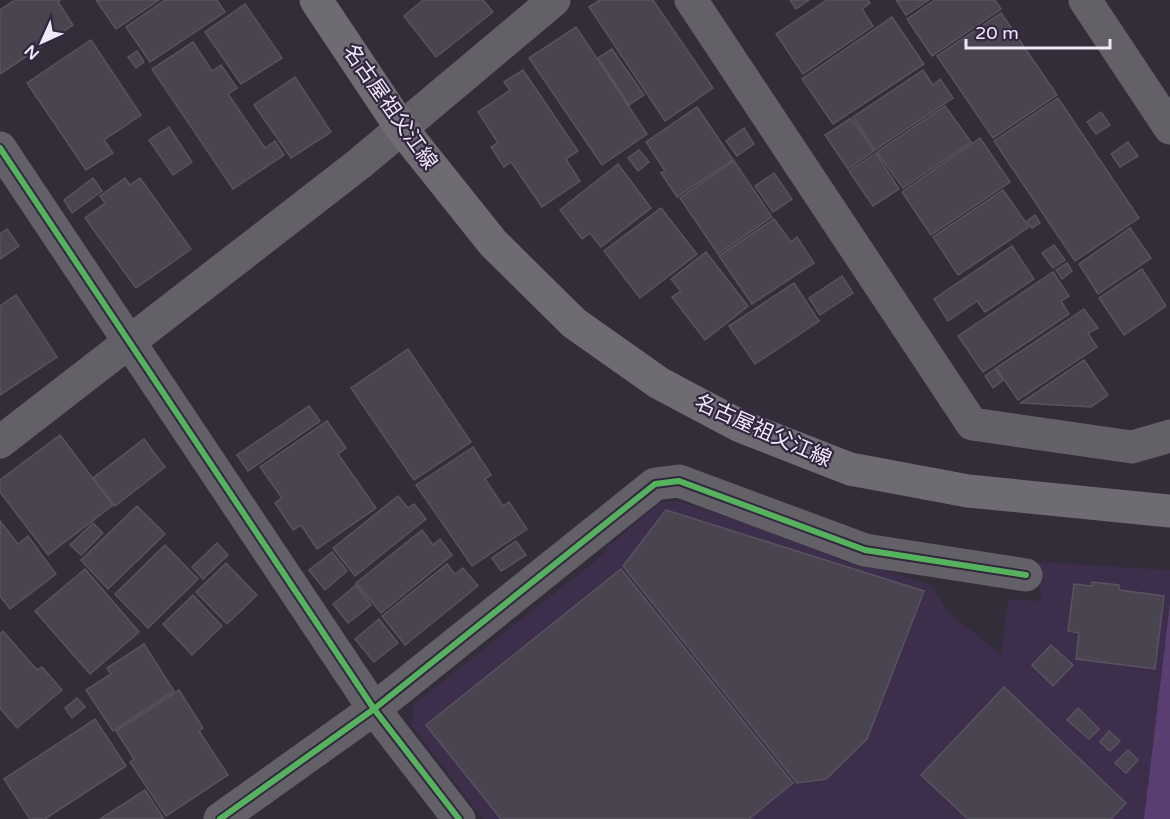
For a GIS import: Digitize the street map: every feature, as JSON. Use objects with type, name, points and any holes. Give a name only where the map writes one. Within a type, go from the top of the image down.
[{"type":"main road","name":"名古屋祖父江線","points":[[316,0],[402,129],[493,243],[574,323],[659,383],[740,426],[850,469],[968,491],[1170,510]]},
{"type":"street","points":[[0,442],[402,129],[554,0]]},
{"type":"street","points":[[691,0],[972,424],[1132,447],[1170,436]]},
{"type":"street","points":[[1085,0],[1170,128]]},
{"type":"street","points":[[0,148],[374,709],[459,819]]},
{"type":"street","points":[[220,819],[374,709],[655,483],[679,481],[865,550],[1026,575]]},
{"type":"shaded area","points":[[661,502],[682,502],[931,585],[949,613],[1001,655],[1008,599],[1041,601],[1038,562],[1170,570],[1170,819],[483,819],[412,726],[414,704],[604,554],[605,549]]},
{"type":"shaded area","points":[[1170,604],[1170,819],[1144,819]]},
{"type":"building","points":[[15,0],[60,0],[58,2],[73,25],[0,74],[0,10]]},
{"type":"building","points":[[96,0],[159,0],[116,29]]},
{"type":"building","points":[[165,0],[217,0],[225,12],[150,62],[126,27]]},
{"type":"building","points":[[423,0],[483,0],[493,12],[436,57],[404,16]]},
{"type":"building","points":[[600,0],[653,0],[713,88],[665,121],[589,7]]},
{"type":"building","points":[[790,0],[809,0],[796,9]]},
{"type":"building","points":[[827,0],[868,0],[870,3],[862,9],[873,26],[803,74],[776,34]]},
{"type":"building","points":[[896,0],[929,0],[906,15]]},
{"type":"building","points":[[935,0],[995,0],[1001,9],[932,56],[907,19]]},
{"type":"building","points":[[245,4],[282,58],[241,84],[205,32]]},
{"type":"building","points":[[1001,13],[1057,95],[993,138],[937,56]]},
{"type":"building","points":[[892,17],[924,64],[833,124],[802,79]]},
{"type":"building","points":[[576,27],[647,134],[602,165],[529,58]]},
{"type":"building","points":[[91,40],[141,115],[104,140],[113,153],[86,170],[27,83]]},
{"type":"building","points":[[193,42],[212,71],[221,65],[237,88],[228,94],[265,148],[275,141],[284,155],[233,189],[152,69]]},
{"type":"building","points":[[612,49],[644,95],[629,105],[598,58]]},
{"type":"building","points":[[137,51],[144,62],[136,68],[128,57]]},
{"type":"building","points":[[523,70],[578,151],[566,159],[580,181],[542,207],[511,162],[504,167],[491,147],[498,143],[478,112],[510,90],[504,82]]},
{"type":"building","points":[[923,70],[933,85],[940,79],[953,98],[875,150],[853,117]]},
{"type":"building","points":[[295,77],[331,132],[291,158],[254,105]]},
{"type":"building","points":[[1058,98],[1139,218],[1075,261],[994,141]]},
{"type":"building","points":[[945,106],[971,142],[903,188],[877,152]]},
{"type":"building","points":[[697,107],[733,160],[677,197],[661,173],[665,171],[646,142]]},
{"type":"building","points":[[1101,112],[1110,125],[1096,134],[1087,122]]},
{"type":"building","points":[[851,118],[874,151],[848,169],[825,135]]},
{"type":"building","points":[[169,127],[192,162],[173,175],[149,140]]},
{"type":"building","points":[[744,128],[754,144],[737,156],[726,141]]},
{"type":"building","points":[[980,138],[1010,182],[931,235],[902,192]]},
{"type":"building","points":[[1128,142],[1138,156],[1120,167],[1111,154]]},
{"type":"building","points":[[639,150],[649,162],[638,171],[628,158]]},
{"type":"building","points":[[876,153],[899,189],[873,206],[849,171]]},
{"type":"building","points":[[734,161],[772,217],[718,254],[680,198]]},
{"type":"building","points":[[618,164],[651,208],[601,247],[590,233],[582,239],[560,210]]},
{"type":"building","points":[[774,173],[792,199],[773,212],[755,186]]},
{"type":"building","points":[[93,178],[102,191],[72,213],[64,200]]},
{"type":"building","points":[[125,178],[130,185],[140,178],[191,249],[136,288],[85,218],[105,203],[100,196]]},
{"type":"building","points":[[1003,190],[1029,227],[958,275],[933,237]]},
{"type":"building","points":[[661,208],[697,254],[640,298],[604,251]]},
{"type":"building","points":[[1035,215],[1040,223],[1032,228],[1027,221]]},
{"type":"building","points":[[774,219],[791,242],[797,237],[814,263],[752,304],[719,256]]},
{"type":"building","points":[[1130,228],[1151,258],[1098,294],[1079,264]]},
{"type":"building","points":[[7,229],[19,246],[0,259],[0,234]]},
{"type":"building","points":[[1054,245],[1065,260],[1053,268],[1042,253]]},
{"type":"building","points":[[1012,246],[1034,279],[985,312],[977,301],[948,321],[934,299]]},
{"type":"building","points":[[706,252],[748,306],[705,340],[672,297],[681,291],[671,279]]},
{"type":"building","points":[[1067,263],[1072,271],[1062,279],[1056,270]]},
{"type":"building","points":[[1142,269],[1166,306],[1124,335],[1099,298]]},
{"type":"building","points":[[1053,272],[1069,296],[1061,301],[1069,314],[983,372],[958,336]]},
{"type":"building","points":[[842,276],[853,293],[820,315],[809,298]]},
{"type":"building","points":[[794,283],[819,321],[755,364],[729,326]]},
{"type":"building","points":[[16,295],[57,357],[0,395],[0,306]]},
{"type":"building","points":[[1084,309],[1098,328],[1088,333],[1097,347],[1018,400],[996,368]]},
{"type":"building","points":[[408,349],[471,442],[414,480],[351,388]]},
{"type":"building","points":[[1084,360],[1108,395],[1091,407],[1021,403]]},
{"type":"building","points":[[995,369],[1003,380],[993,388],[985,376]]},
{"type":"building","points":[[309,406],[320,421],[248,471],[237,455]]},
{"type":"building","points":[[327,421],[346,448],[338,454],[376,508],[317,549],[301,525],[293,530],[275,503],[282,498],[260,467]]},
{"type":"building","points":[[60,435],[113,505],[48,555],[0,492],[0,480]]},
{"type":"building","points":[[144,439],[165,467],[115,506],[93,478]]},
{"type":"building","points":[[473,447],[491,475],[485,479],[503,506],[509,502],[527,529],[472,566],[416,485]]},
{"type":"building","points":[[398,496],[408,508],[414,504],[426,519],[355,576],[333,548]]},
{"type":"building","points":[[137,506],[165,534],[108,589],[81,560]]},
{"type":"building","points":[[666,510],[924,591],[867,739],[826,779],[797,783],[623,566]]},
{"type":"building","points":[[0,521],[18,544],[28,536],[56,574],[10,609],[0,596]]},
{"type":"building","points":[[93,523],[103,533],[81,555],[70,545]]},
{"type":"building","points":[[422,530],[433,545],[440,539],[452,555],[381,613],[356,583]]},
{"type":"building","points":[[516,541],[526,555],[501,571],[492,558]]},
{"type":"building","points":[[217,543],[228,555],[203,579],[192,567]]},
{"type":"building","points":[[165,545],[198,579],[148,628],[115,594]]},
{"type":"building","points":[[332,552],[347,571],[325,590],[309,570]]},
{"type":"building","points":[[226,563],[257,595],[227,624],[196,592]]},
{"type":"building","points":[[447,564],[455,574],[463,568],[478,586],[405,645],[382,616]]},
{"type":"building","points":[[85,569],[139,632],[90,674],[35,611]]},
{"type":"building","points":[[621,569],[793,783],[749,819],[501,819],[426,725]]},
{"type":"building","points":[[1092,582],[1119,585],[1119,590],[1164,596],[1155,669],[1076,659],[1079,633],[1068,631],[1074,584],[1092,586]]},
{"type":"building","points":[[356,585],[371,605],[348,623],[333,604]]},
{"type":"building","points":[[193,595],[222,626],[192,655],[163,624]]},
{"type":"building","points":[[379,619],[398,643],[374,662],[355,639]]},
{"type":"building","points":[[3,631],[37,670],[42,667],[62,690],[17,728],[0,708],[0,634]]},
{"type":"building","points":[[144,644],[174,691],[113,731],[86,690],[111,674],[107,668]]},
{"type":"building","points":[[1051,645],[1073,665],[1053,686],[1032,665]]},
{"type":"building","points":[[1004,687],[1126,803],[1111,819],[968,819],[921,775]]},
{"type":"building","points":[[179,690],[203,728],[199,731],[228,775],[166,816],[130,762],[134,759],[116,731]]},
{"type":"building","points":[[77,698],[85,707],[72,718],[65,708]]},
{"type":"building","points":[[1078,708],[1099,729],[1089,739],[1067,720]]},
{"type":"building","points":[[95,719],[126,766],[45,819],[30,819],[4,779]]},
{"type":"building","points":[[1109,731],[1120,741],[1110,751],[1100,742]]},
{"type":"building","points":[[1128,750],[1138,760],[1126,773],[1115,763]]},
{"type":"building","points":[[145,790],[164,819],[100,819]]},
{"type":"cycle path","points":[[0,148],[374,709],[459,819]]},
{"type":"cycle path","points":[[220,819],[374,709],[655,484],[679,481],[865,550],[1026,575]]}]
